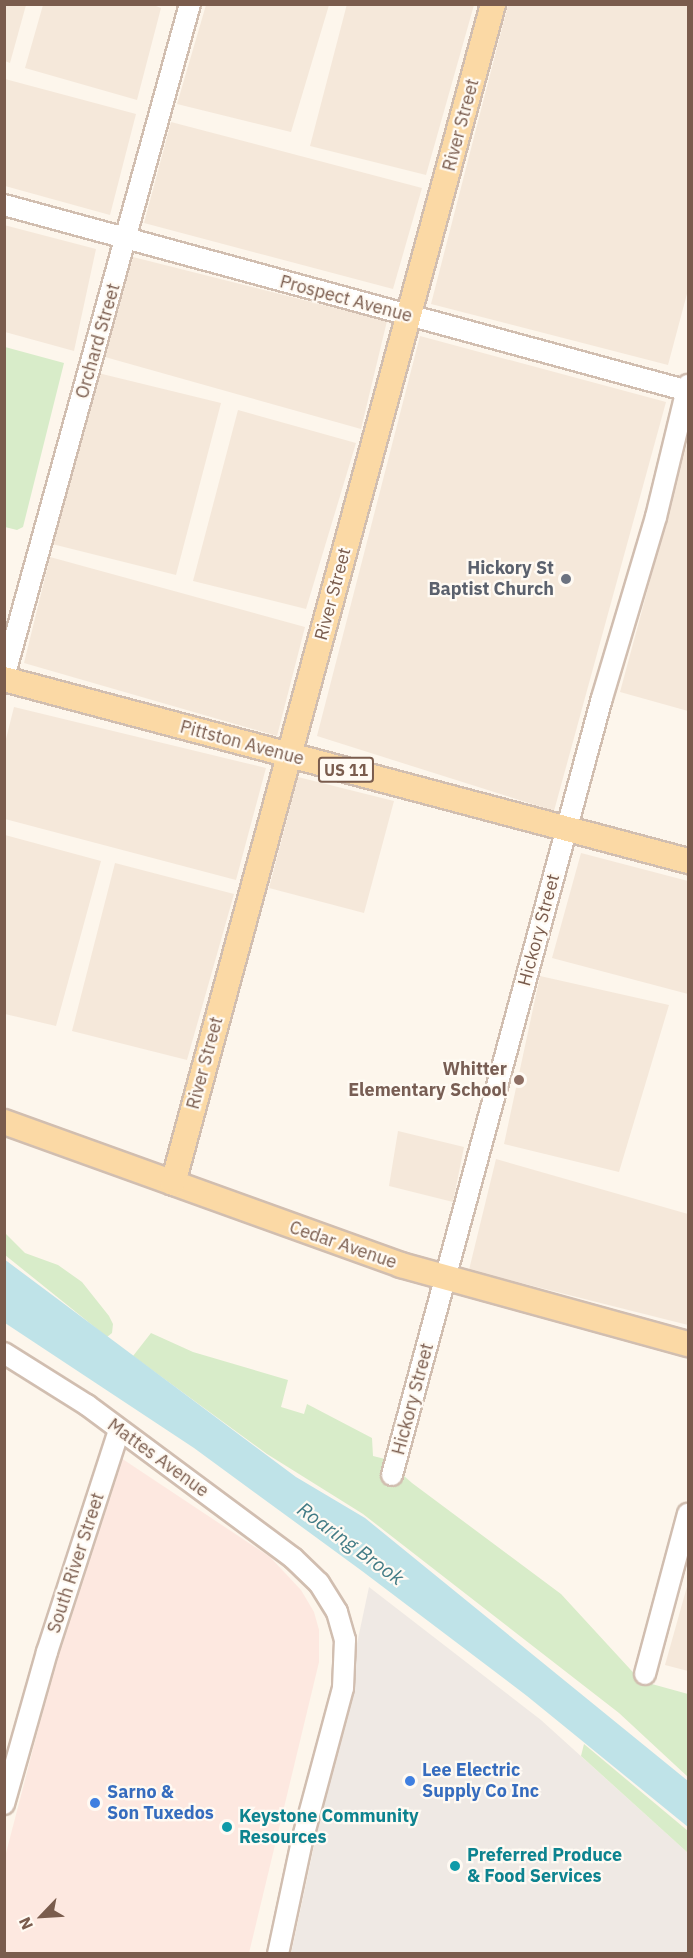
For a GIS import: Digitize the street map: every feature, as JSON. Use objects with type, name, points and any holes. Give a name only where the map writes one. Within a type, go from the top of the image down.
[{"type":"main road","name":"River Street","points":[[172,1183],[410,316],[493,4]]},
{"type":"main road","name":"Pittston Avenue","points":[[4,678],[688,861]]},
{"type":"main road","name":"Cedar Avenue","points":[[4,1122],[358,1251],[445,1278],[688,1344]]},
{"type":"street","name":"Orchard Street","points":[[4,678],[190,4]]},
{"type":"street","name":"Prospect Avenue","points":[[4,205],[688,389]]},
{"type":"street","name":"Hickory Street","points":[[392,1475],[566,829],[656,517],[688,389]]},
{"type":"street","name":"Mattes Avenue","points":[[4,1353],[87,1405],[293,1558],[319,1583],[337,1612],[345,1640],[346,1662],[343,1688],[302,1842],[278,1953]]},
{"type":"street","name":"South River Street","points":[[4,1804],[33,1697],[119,1430]]},
{"type":"street","points":[[645,1674],[688,1514]]},
{"type":"shaded area","points":[[151,4],[161,8],[137,100],[25,68],[43,5]]},
{"type":"shaded area","points":[[347,4],[474,5],[426,175],[310,146]]},
{"type":"shaded area","points":[[4,5],[26,5],[10,63],[5,61]]},
{"type":"shaded area","points":[[206,5],[329,5],[291,132],[177,104]]},
{"type":"shaded area","points":[[508,5],[688,5],[688,290],[668,365],[431,304]]},
{"type":"shaded area","points":[[5,79],[136,114],[110,215],[5,186]]},
{"type":"shaded area","points":[[171,122],[422,188],[393,289],[144,223]]},
{"type":"shaded area","points":[[4,225],[96,249],[74,351],[5,332]]},
{"type":"shaded area","points":[[133,257],[387,321],[361,429],[105,357]]},
{"type":"shaded area","points":[[420,336],[666,402],[554,811],[317,736]]},
{"type":"shaded area","points":[[98,373],[221,403],[176,575],[52,544]]},
{"type":"shaded area","points":[[238,410],[356,443],[306,609],[193,581]]},
{"type":"shaded area","points":[[688,440],[688,711],[620,692]]},
{"type":"shaded area","points":[[50,557],[305,627],[277,736],[24,663]]},
{"type":"shaded area","points":[[14,707],[266,768],[236,880],[5,819],[5,743]]},
{"type":"shaded area","points":[[298,777],[394,801],[364,913],[269,888]]},
{"type":"shaded area","points":[[5,835],[101,861],[56,1026],[5,1014]]},
{"type":"shaded area","points":[[581,853],[688,881],[688,994],[552,958]]},
{"type":"shaded area","points":[[115,863],[234,894],[187,1060],[72,1031]]},
{"type":"shaded area","points":[[540,976],[669,1005],[619,1172],[504,1144]]},
{"type":"shaded area","points":[[398,1131],[464,1147],[453,1202],[389,1186]]},
{"type":"shaded area","points":[[496,1159],[688,1214],[688,1325],[469,1270]]},
{"type":"shaded area","points":[[115,1454],[270,1557],[301,1590],[314,1612],[319,1630],[319,1662],[249,1953],[5,1954],[5,1857],[53,1672]]},
{"type":"shaded area","points":[[688,1583],[688,1671],[665,1665]]},
{"type":"shaded area","points":[[369,1587],[541,1720],[688,1853],[688,1953],[291,1954]]},
{"type":"green space","points":[[5,347],[64,363],[23,527],[17,530],[5,527]]},
{"type":"green space","points":[[4,1232],[25,1253],[58,1265],[82,1282],[109,1316],[113,1324],[112,1333],[107,1337],[5,1255]]},
{"type":"green space","points":[[151,1333],[193,1352],[288,1380],[281,1407],[304,1414],[307,1404],[372,1438],[373,1456],[385,1459],[412,1483],[561,1594],[641,1681],[688,1694],[688,1777],[619,1713],[363,1514],[267,1454],[133,1356]]},
{"type":"green space","points":[[584,1744],[688,1831],[688,1853],[581,1756]]},
{"type":"water","name":"Roaring Brook","points":[[4,1259],[296,1477],[365,1518],[688,1781],[688,1827],[527,1696],[362,1571],[194,1448],[5,1323]]},
{"type":"place","name":"Hickory St Baptist Church","points":[[566,579]]},
{"type":"place","name":"Whitter Elementary School","points":[[519,1080]]},
{"type":"place","name":"Lee Electric Supply Co Inc","points":[[410,1781]]},
{"type":"place","name":"Sarno & Son Tuxedos","points":[[95,1803]]},
{"type":"place","name":"Keystone Community Resources","points":[[227,1827]]},
{"type":"place","name":"Preferred Produce & Food Services","points":[[455,1866]]}]
